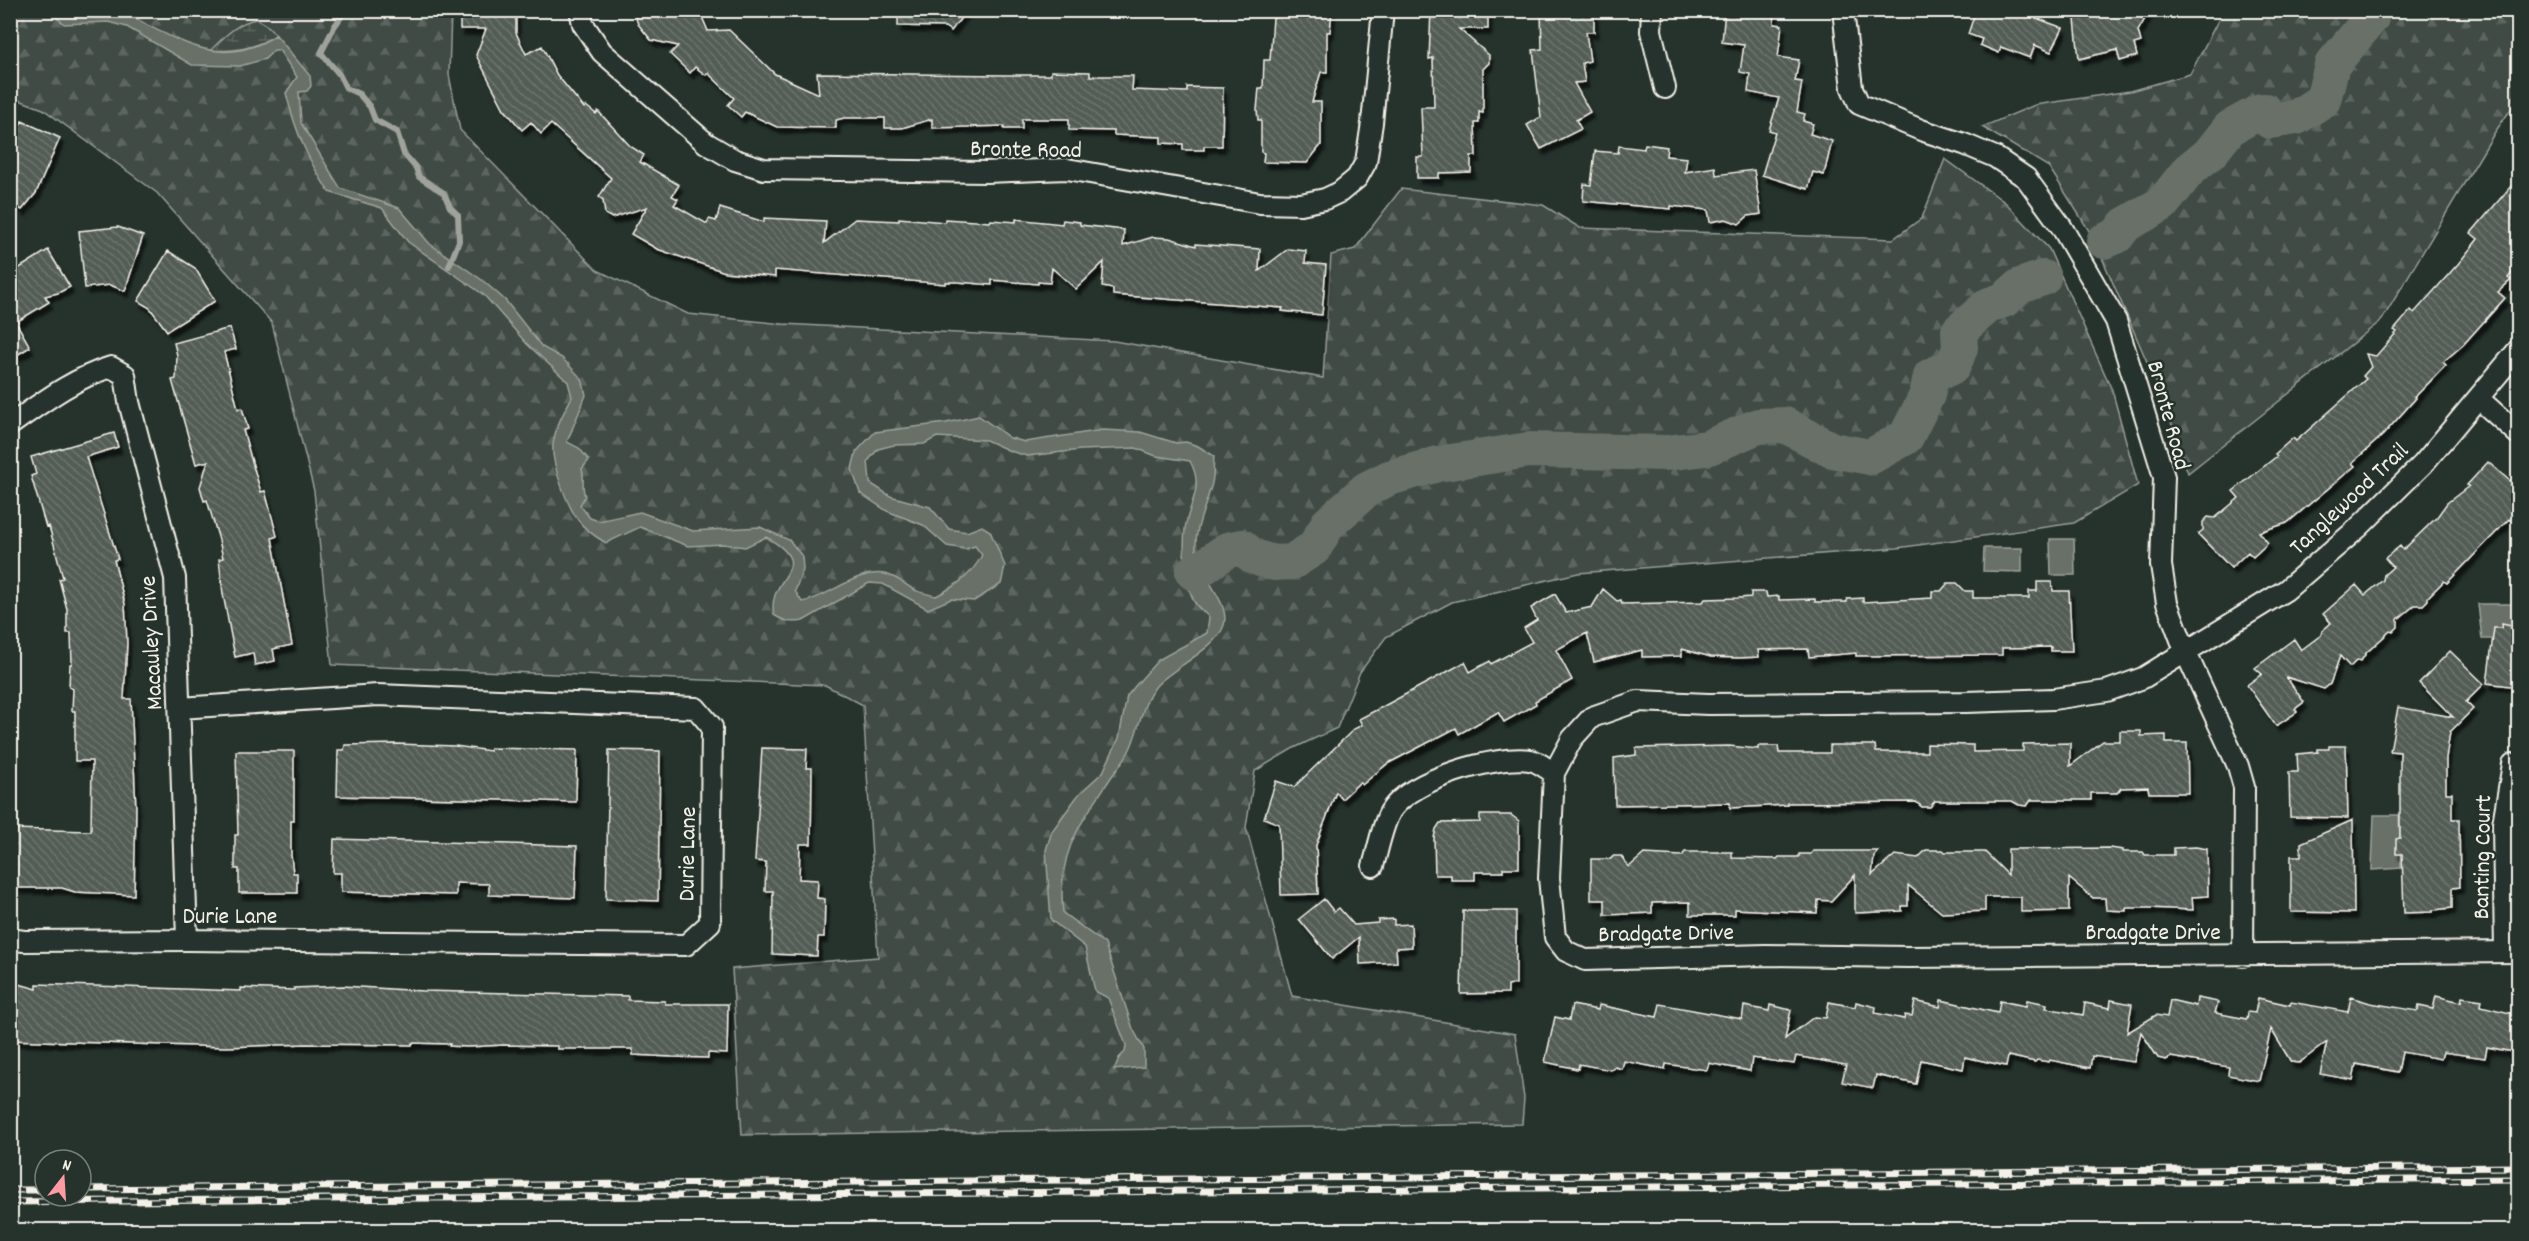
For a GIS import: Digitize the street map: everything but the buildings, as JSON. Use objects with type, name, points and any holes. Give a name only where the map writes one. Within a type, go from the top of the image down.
[{"type":"street","name":"Bronte Road","points":[[580,10],[582,24],[602,52],[706,144],[735,160],[764,169],[920,172],[1067,169],[1260,203],[1301,204],[1325,200],[1340,192],[1357,178],[1366,162],[1383,10]]},
{"type":"street","points":[[1652,10],[1651,31],[1665,88]]},
{"type":"street","name":"Bronte Road","points":[[1843,10],[1852,88],[1859,104],[1995,157],[2026,178],[2061,226],[2116,321],[2164,477],[2161,565],[2168,603],[2186,653],[2226,736],[2244,787],[2243,956]]},
{"type":"street","name":"Tanglewood Trail","points":[[2186,653],[2286,590],[2358,528],[2423,464],[2480,399],[2518,350]]},
{"type":"street","name":"Macauley Drive","points":[[10,425],[67,385],[88,374],[111,367],[125,375],[129,402],[175,578],[187,939]]},
{"type":"street","points":[[2480,399],[2518,434]]},
{"type":"street","name":"Bradgate Drive","points":[[2186,653],[2143,678],[2107,691],[2053,699],[1708,704],[1638,700],[1592,717],[1572,739],[1554,773],[1549,878],[1555,937],[1566,951],[1585,960],[1765,955],[2243,956],[2512,952]]},
{"type":"street","name":"Durie Lane","points":[[10,939],[24,941],[187,939],[686,945],[710,923],[712,727],[696,708],[378,695],[180,708]]},
{"type":"street","points":[[1373,866],[1390,811],[1402,797],[1455,771],[1500,760],[1533,760],[1554,773]]},
{"type":"street","name":"Banting Court","points":[[2512,952],[2503,824],[2513,764]]},
{"type":"green space","points":[[10,11],[451,11],[449,75],[460,130],[597,270],[688,314],[783,324],[1114,341],[1323,378],[1331,255],[1355,249],[1401,189],[1543,205],[1580,228],[1893,239],[1922,218],[1945,159],[2006,203],[2049,249],[2112,390],[2138,485],[2074,523],[1897,548],[1578,573],[1452,602],[1386,637],[1360,672],[1337,728],[1292,749],[1255,771],[1246,827],[1292,996],[1515,1034],[1524,1098],[1522,1124],[742,1135],[732,969],[878,957],[863,705],[825,685],[332,665],[314,491],[272,323],[157,193],[43,109],[11,97]]},
{"type":"green space","points":[[2223,11],[2518,11],[2518,99],[2495,132],[2382,320],[2188,473],[2164,401],[2093,237],[2049,167],[1982,127],[2035,105],[2130,91],[2190,74]]},
{"type":"green space","points":[[256,19],[269,27],[276,35],[244,48],[210,51],[236,27]]},
{"type":"shaded area","points":[[119,10],[180,41],[226,52],[242,50],[276,35],[310,76],[311,86],[307,91],[299,92],[301,123],[340,188],[399,208],[430,244],[482,280],[505,300],[542,347],[562,358],[582,379],[586,395],[567,442],[579,448],[589,460],[582,469],[585,496],[580,505],[590,518],[599,521],[640,512],[693,531],[760,527],[789,540],[802,556],[803,570],[795,591],[802,602],[823,595],[853,579],[874,574],[889,575],[915,590],[936,596],[962,580],[982,555],[975,546],[966,549],[947,546],[923,525],[887,511],[860,493],[852,469],[856,452],[875,432],[946,423],[979,416],[1010,438],[1025,442],[1103,430],[1140,432],[1176,443],[1186,442],[1214,456],[1213,480],[1199,525],[1196,550],[1202,569],[1223,607],[1224,625],[1213,642],[1163,679],[1151,693],[1128,753],[1079,827],[1063,873],[1063,913],[1105,944],[1133,1029],[1144,1049],[1144,1067],[1114,1070],[1119,1058],[1125,1052],[1126,1045],[1108,998],[1095,991],[1085,947],[1051,920],[1046,850],[1052,831],[1079,794],[1103,772],[1119,738],[1127,696],[1158,660],[1207,633],[1209,617],[1194,602],[1185,564],[1185,529],[1196,487],[1190,461],[1156,456],[1136,448],[1081,450],[1027,456],[986,440],[937,437],[924,444],[894,445],[878,449],[868,461],[870,483],[890,496],[930,507],[949,529],[967,532],[982,526],[990,531],[1005,566],[1001,584],[974,601],[951,599],[928,609],[883,584],[869,583],[803,621],[791,622],[781,619],[774,615],[773,602],[790,565],[789,557],[782,548],[766,537],[745,547],[723,544],[688,546],[640,527],[606,543],[581,524],[565,494],[553,453],[560,420],[572,397],[568,382],[527,344],[484,295],[408,242],[382,208],[329,192],[314,168],[298,133],[286,93],[297,77],[279,50],[274,50],[265,59],[240,66],[192,65],[127,27],[108,22],[64,24],[55,16],[54,11]]},
{"type":"shaded area","points":[[2050,539],[2074,539],[2075,575],[2051,575]]},
{"type":"shaded area","points":[[1984,548],[2022,548],[2022,572],[1983,571]]},
{"type":"shaded area","points":[[2478,604],[2518,604],[2518,639],[2482,639]]},
{"type":"shaded area","points":[[2374,815],[2399,815],[2401,868],[2372,870]]},
{"type":"waterway","points":[[346,10],[334,27],[321,53],[339,74],[346,88],[359,94],[370,107],[375,120],[397,132],[404,154],[416,168],[419,177],[444,193],[450,207],[458,215],[459,241],[449,266]]},
{"type":"waterway","points":[[2104,241],[2117,236],[2125,225],[2162,204],[2189,170],[2211,152],[2230,128],[2261,111],[2265,111],[2270,121],[2297,117],[2323,100],[2332,65],[2371,18],[2370,10]]},
{"type":"waterway","points":[[1193,572],[1201,569],[1227,550],[1242,547],[1254,557],[1274,563],[1292,562],[1314,548],[1328,524],[1367,489],[1389,478],[1438,464],[1529,450],[1666,453],[1707,448],[1758,426],[1785,425],[1832,450],[1870,457],[1906,437],[1927,395],[1931,376],[1953,366],[1960,348],[1959,331],[1989,305],[2004,300],[2020,286],[2043,278]]},
{"type":"railway","points":[[93,1189],[2518,1167]]},
{"type":"railway","points":[[10,1202],[2518,1179]]},
{"type":"railway","points":[[10,1190],[33,1190]]}]
